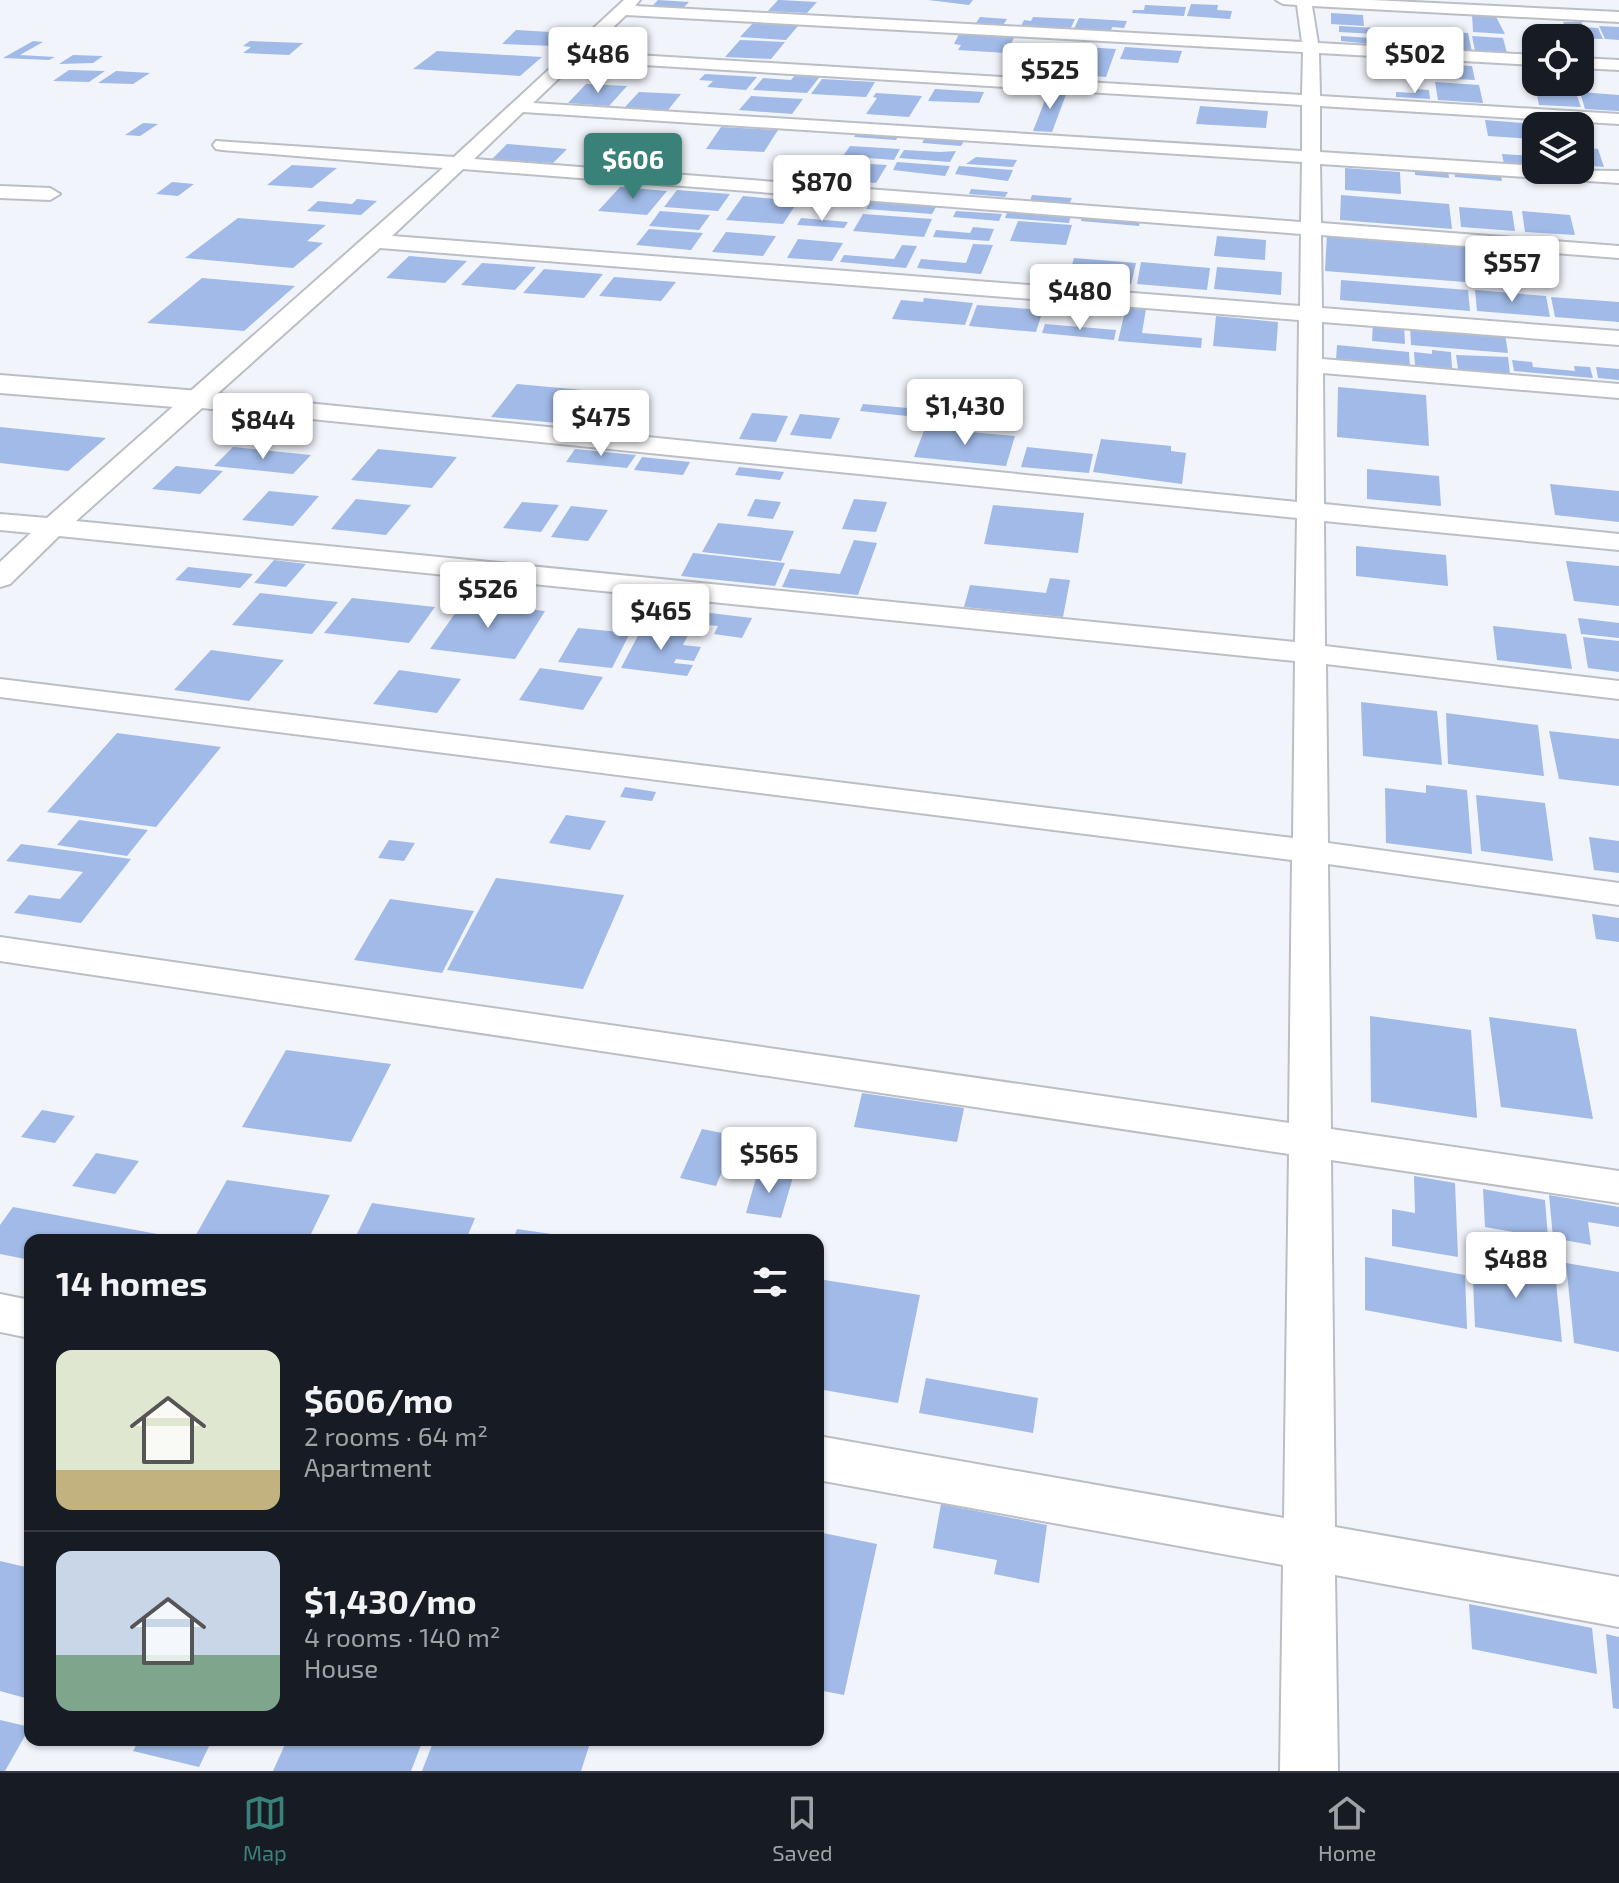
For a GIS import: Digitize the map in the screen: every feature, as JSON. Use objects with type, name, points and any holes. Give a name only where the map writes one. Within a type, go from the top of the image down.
[{"type":"street","points":[[1309,1771],[1308,511],[1311,48],[1297,0],[1619,17]]},
{"type":"street","points":[[0,578],[52,528],[375,241],[628,5],[1522,59]]},
{"type":"street","points":[[573,56],[1619,119]]},
{"type":"street","points":[[1594,64],[1619,65]]},
{"type":"street","points":[[519,107],[1619,177]]},
{"type":"street","points":[[222,145],[1619,252]]},
{"type":"street","points":[[0,192],[50,194]]},
{"type":"street","points":[[375,241],[1619,338]]},
{"type":"street","points":[[1309,365],[1619,391]]},
{"type":"street","points":[[0,384],[199,400],[1619,542]]},
{"type":"street","points":[[0,522],[1309,653],[1619,690]]},
{"type":"street","points":[[0,688],[1310,851],[1619,894]]},
{"type":"street","points":[[0,949],[1619,1187]]},
{"type":"street","points":[[0,1313],[24,1318]]},
{"type":"street","points":[[824,1459],[1619,1602]]},
{"type":"building","points":[[658,0],[689,2],[683,8],[652,6]]},
{"type":"building","points":[[778,0],[817,2],[807,13],[768,11]]},
{"type":"building","points":[[928,0],[973,0],[969,5]]},
{"type":"building","points":[[1191,4],[1218,5],[1217,10],[1232,11],[1230,19],[1187,16]]},
{"type":"building","points":[[1145,5],[1186,7],[1184,16],[1132,13],[1133,10],[1144,10]]},
{"type":"building","points":[[1331,13],[1363,15],[1364,26],[1331,24]]},
{"type":"building","points":[[1472,14],[1495,15],[1505,34],[1473,32]]},
{"type":"building","points":[[980,17],[1007,19],[1003,25],[976,23]]},
{"type":"building","points":[[1033,17],[1075,19],[1070,30],[1021,26],[1024,20],[1031,21]]},
{"type":"building","points":[[1079,18],[1127,21],[1124,28],[1112,27],[1111,31],[1074,29]]},
{"type":"building","points":[[753,23],[798,26],[786,40],[740,37]]},
{"type":"building","points":[[1339,26],[1376,28],[1376,34],[1339,32]]},
{"type":"building","points":[[1599,26],[1619,27],[1619,40],[1605,39]]},
{"type":"building","points":[[1594,28],[1598,28],[1603,39],[1594,39]]},
{"type":"building","points":[[516,30],[568,33],[554,46],[502,44]]},
{"type":"building","points":[[1438,31],[1468,33],[1472,52],[1440,50]]},
{"type":"building","points":[[959,34],[1014,38],[1006,53],[958,50],[961,45],[954,44]]},
{"type":"building","points":[[1341,36],[1400,40],[1401,47],[1341,41]]},
{"type":"building","points":[[1472,36],[1503,38],[1507,53],[1475,51]]},
{"type":"building","points":[[740,40],[785,42],[771,59],[725,57]]},
{"type":"building","points":[[33,41],[43,42],[20,55],[55,57],[49,60],[3,58]]},
{"type":"building","points":[[250,41],[303,43],[289,55],[243,53],[251,47],[243,46]]},
{"type":"building","points":[[1068,46],[1116,49],[1106,77],[1056,73]]},
{"type":"building","points":[[1125,47],[1182,51],[1178,63],[1120,59]]},
{"type":"building","points":[[437,51],[542,57],[520,76],[413,69]]},
{"type":"building","points":[[73,55],[103,56],[93,63],[59,64]]},
{"type":"building","points":[[1432,64],[1472,66],[1475,80],[1434,78]]},
{"type":"building","points":[[69,70],[105,71],[89,82],[53,81]]},
{"type":"building","points":[[116,71],[150,73],[133,84],[98,83]]},
{"type":"building","points":[[797,73],[822,74],[807,93],[753,90],[763,78],[791,80]]},
{"type":"building","points":[[705,74],[757,77],[746,90],[707,87],[713,81],[699,80]]},
{"type":"building","points":[[822,79],[875,82],[866,97],[811,94]]},
{"type":"building","points":[[1435,82],[1479,85],[1483,103],[1438,100]]},
{"type":"building","points":[[586,84],[627,86],[609,106],[568,103]]},
{"type":"building","points":[[935,89],[984,92],[979,103],[928,101]]},
{"type":"building","points":[[1415,89],[1429,90],[1430,99],[1396,97],[1396,92],[1416,93]]},
{"type":"building","points":[[1049,90],[1067,92],[1052,132],[1033,131]]},
{"type":"building","points":[[639,92],[681,94],[668,110],[625,107]]},
{"type":"building","points":[[876,93],[922,96],[909,117],[866,114],[877,98],[873,97]]},
{"type":"building","points":[[1594,93],[1619,95],[1619,111],[1585,109],[1581,96],[1594,96]]},
{"type":"building","points":[[751,96],[803,99],[792,114],[739,110]]},
{"type":"building","points":[[1537,96],[1577,96],[1581,107],[1539,105]]},
{"type":"building","points":[[1200,106],[1268,111],[1266,128],[1196,124]]},
{"type":"building","points":[[1485,120],[1522,123],[1522,138],[1488,136]]},
{"type":"building","points":[[143,123],[158,124],[140,136],[125,135]]},
{"type":"building","points":[[721,127],[778,130],[764,152],[706,149]]},
{"type":"building","points":[[857,132],[899,135],[896,140],[854,137]]},
{"type":"building","points":[[925,138],[964,141],[961,146],[922,143]]},
{"type":"building","points":[[507,144],[567,149],[553,163],[492,159]]},
{"type":"building","points":[[850,146],[900,149],[894,160],[843,156]]},
{"type":"building","points":[[1594,149],[1598,149],[1604,167],[1594,166]]},
{"type":"building","points":[[904,150],[956,151],[950,162],[899,158]]},
{"type":"building","points":[[1502,154],[1522,155],[1522,165],[1504,164]]},
{"type":"building","points":[[976,157],[1017,160],[1013,167],[966,164]]},
{"type":"building","points":[[825,161],[887,165],[876,183],[813,178]]},
{"type":"building","points":[[897,162],[950,166],[945,176],[893,170]]},
{"type":"building","points":[[292,165],[337,168],[312,188],[267,185]]},
{"type":"building","points":[[959,166],[1013,170],[1008,181],[955,174]]},
{"type":"building","points":[[1345,168],[1400,172],[1401,194],[1345,190]]},
{"type":"building","points":[[1415,169],[1448,171],[1449,178],[1415,175]]},
{"type":"building","points":[[1454,172],[1501,175],[1502,181],[1455,177]]},
{"type":"building","points":[[172,182],[194,184],[178,196],[156,194]]},
{"type":"building","points":[[620,187],[667,191],[647,215],[598,211]]},
{"type":"building","points":[[971,189],[1008,192],[1005,197],[969,194]]},
{"type":"building","points":[[677,190],[730,194],[718,211],[664,207]]},
{"type":"building","points":[[1032,195],[1072,198],[1069,204],[1030,201]]},
{"type":"building","points":[[1341,195],[1449,204],[1452,229],[1340,220]]},
{"type":"building","points":[[743,196],[798,201],[783,224],[726,220]]},
{"type":"building","points":[[357,199],[377,201],[361,215],[307,211],[318,201],[352,204]]},
{"type":"building","points":[[871,202],[936,207],[932,214],[866,209]]},
{"type":"building","points":[[1459,207],[1512,211],[1515,231],[1461,227]]},
{"type":"building","points":[[1008,210],[1071,214],[1069,223],[1005,218]]},
{"type":"building","points":[[660,211],[710,215],[699,230],[649,226]]},
{"type":"building","points":[[956,211],[1002,214],[999,221],[953,217]]},
{"type":"building","points":[[1522,211],[1570,215],[1575,235],[1525,232]]},
{"type":"building","points":[[863,214],[932,219],[924,237],[853,231]]},
{"type":"building","points":[[1082,216],[1140,221],[1139,226],[1081,221]]},
{"type":"building","points":[[238,218],[326,225],[307,241],[323,243],[293,268],[185,258]]},
{"type":"building","points":[[801,218],[848,222],[844,228],[797,225]]},
{"type":"building","points":[[1018,221],[1072,225],[1066,245],[1010,241]]},
{"type":"building","points":[[973,227],[994,229],[989,241],[933,237],[936,230],[970,233]]},
{"type":"building","points":[[649,229],[703,233],[691,250],[636,245]]},
{"type":"building","points":[[726,232],[776,236],[763,256],[712,252]]},
{"type":"building","points":[[1327,234],[1485,246],[1490,284],[1325,271]]},
{"type":"building","points":[[1217,236],[1266,240],[1265,260],[1214,256]]},
{"type":"building","points":[[798,239],[843,243],[832,261],[787,258]]},
{"type":"building","points":[[973,244],[993,245],[981,274],[917,268],[921,259],[966,263]]},
{"type":"building","points":[[902,245],[917,246],[906,268],[840,262],[844,255],[894,259]]},
{"type":"building","points":[[409,256],[467,261],[445,283],[386,278]]},
{"type":"building","points":[[1074,258],[1136,263],[1131,284],[1068,279]]},
{"type":"building","points":[[1141,262],[1210,268],[1207,290],[1137,284]]},
{"type":"building","points":[[482,263],[536,267],[515,290],[461,285]]},
{"type":"building","points":[[1217,267],[1282,272],[1281,295],[1214,289]]},
{"type":"building","points":[[544,269],[603,274],[584,298],[523,293]]},
{"type":"building","points":[[614,277],[676,282],[661,301],[599,296]]},
{"type":"building","points":[[202,278],[295,286],[244,331],[147,323]]},
{"type":"building","points":[[1341,280],[1468,290],[1470,311],[1340,300]]},
{"type":"building","points":[[1475,290],[1546,296],[1550,317],[1477,311]]},
{"type":"building","points":[[1551,297],[1619,302],[1619,322],[1555,317]]},
{"type":"building","points":[[924,298],[973,303],[965,325],[892,319],[901,300],[923,302]]},
{"type":"building","points":[[977,305],[1043,310],[1036,332],[969,326]]},
{"type":"building","points":[[1126,307],[1146,309],[1142,333],[1202,338],[1201,348],[1118,341]]},
{"type":"building","points":[[1216,316],[1278,322],[1276,351],[1213,346]]},
{"type":"building","points":[[1373,321],[1404,324],[1405,344],[1372,341]]},
{"type":"building","points":[[1045,324],[1116,330],[1114,340],[1042,333]]},
{"type":"building","points":[[1410,326],[1505,334],[1508,353],[1411,345]]},
{"type":"building","points":[[1337,345],[1409,352],[1410,368],[1336,361]]},
{"type":"building","points":[[1432,350],[1451,352],[1452,369],[1415,365],[1414,352],[1432,354]]},
{"type":"building","points":[[1456,355],[1508,357],[1510,374],[1458,369]]},
{"type":"building","points":[[1512,360],[1532,362],[1533,367],[1575,371],[1574,366],[1590,367],[1593,378],[1514,371]]},
{"type":"building","points":[[1596,367],[1619,369],[1619,380],[1598,378]]},
{"type":"building","points":[[517,384],[593,391],[569,424],[491,417]]},
{"type":"building","points":[[1338,387],[1426,395],[1429,446],[1337,437]]},
{"type":"building","points":[[863,404],[930,410],[926,418],[860,411]]},
{"type":"building","points":[[752,413],[788,416],[776,442],[739,439]]},
{"type":"building","points":[[800,414],[840,418],[831,439],[790,435]]},
{"type":"building","points":[[0,427],[106,438],[68,471],[0,463]]},
{"type":"building","points":[[925,428],[1015,436],[1006,466],[914,457]]},
{"type":"building","points":[[1101,439],[1171,446],[1171,451],[1186,453],[1182,484],[1093,472]]},
{"type":"building","points":[[233,447],[311,455],[293,474],[214,466]]},
{"type":"building","points":[[1027,447],[1093,454],[1089,473],[1021,467]]},
{"type":"building","points":[[378,449],[457,457],[432,488],[351,480]]},
{"type":"building","points":[[575,449],[636,455],[627,468],[566,462]]},
{"type":"building","points":[[642,457],[690,462],[683,475],[634,470]]},
{"type":"building","points":[[176,466],[223,471],[200,494],[152,489]]},
{"type":"building","points":[[739,467],[784,472],[780,480],[735,475]]},
{"type":"building","points":[[1367,469],[1439,476],[1441,506],[1367,499]]},
{"type":"building","points":[[1550,484],[1619,491],[1619,522],[1555,515]]},
{"type":"building","points":[[269,491],[319,496],[293,526],[242,520]]},
{"type":"building","points":[[356,499],[411,505],[386,535],[331,529]]},
{"type":"building","points":[[755,499],[781,502],[773,519],[747,516]]},
{"type":"building","points":[[854,499],[887,502],[876,532],[842,529]]},
{"type":"building","points":[[522,502],[559,505],[541,532],[503,528]]},
{"type":"building","points":[[993,505],[1084,513],[1078,553],[984,544]]},
{"type":"building","points":[[571,506],[608,510],[588,541],[551,537]]},
{"type":"building","points":[[718,523],[794,531],[781,561],[702,552]]},
{"type":"building","points":[[854,540],[877,543],[858,595],[782,587],[790,569],[840,574]]},
{"type":"building","points":[[1356,546],[1446,555],[1448,586],[1356,576]]},
{"type":"building","points":[[693,553],[785,563],[775,586],[681,576]]},
{"type":"building","points":[[274,560],[306,564],[286,587],[254,583]]},
{"type":"building","points":[[1566,561],[1619,566],[1619,606],[1574,601]]},
{"type":"building","points":[[188,567],[253,574],[240,588],[175,580]]},
{"type":"building","points":[[1050,578],[1070,580],[1063,617],[964,607],[970,585],[1046,593]]},
{"type":"building","points":[[260,593],[338,602],[312,634],[232,625]]},
{"type":"building","points":[[352,598],[435,607],[409,643],[324,633]]},
{"type":"building","points":[[463,602],[545,611],[515,659],[430,649]]},
{"type":"building","points":[[693,611],[752,618],[742,638],[714,634],[718,626],[687,623]]},
{"type":"building","points":[[1578,618],[1619,623],[1619,638],[1581,634]]},
{"type":"building","points":[[643,626],[690,631],[683,645],[701,647],[694,661],[676,659],[674,663],[693,665],[687,676],[621,668]]},
{"type":"building","points":[[1493,626],[1566,634],[1572,669],[1497,660]]},
{"type":"building","points":[[578,628],[630,633],[612,668],[558,662]]},
{"type":"building","points":[[1583,637],[1619,641],[1619,672],[1588,668]]},
{"type":"building","points":[[211,650],[284,660],[249,701],[174,690]]},
{"type":"building","points":[[540,668],[603,677],[583,710],[519,700]]},
{"type":"building","points":[[399,670],[461,679],[437,713],[373,704]]},
{"type":"building","points":[[1361,702],[1437,711],[1442,765],[1363,756]]},
{"type":"building","points":[[1446,713],[1538,725],[1544,776],[1448,764]]},
{"type":"building","points":[[1549,731],[1619,739],[1619,786],[1559,779]]},
{"type":"building","points":[[117,733],[221,747],[156,827],[47,812]]},
{"type":"building","points":[[1426,785],[1467,790],[1472,854],[1386,843],[1385,788],[1426,793]]},
{"type":"building","points":[[625,787],[656,792],[652,801],[620,797]]},
{"type":"building","points":[[1476,795],[1545,803],[1553,861],[1481,851]]},
{"type":"building","points":[[566,815],[606,821],[590,850],[549,843]]},
{"type":"building","points":[[79,820],[148,830],[127,856],[57,845]]},
{"type":"building","points":[[1589,837],[1619,841],[1619,873],[1594,870]]},
{"type":"building","points":[[389,840],[415,843],[404,861],[378,858]]},
{"type":"building","points":[[21,844],[131,859],[81,923],[14,913],[29,895],[60,899],[83,872],[6,861]]},
{"type":"building","points":[[496,878],[624,895],[583,989],[447,970]]},
{"type":"building","points":[[390,899],[474,911],[442,973],[354,960]]},
{"type":"building","points":[[1592,914],[1619,918],[1619,942],[1596,939]]},
{"type":"building","points":[[1370,1016],[1471,1030],[1477,1118],[1371,1102]]},
{"type":"building","points":[[1489,1017],[1576,1029],[1593,1119],[1501,1107]]},
{"type":"building","points":[[286,1050],[391,1064],[351,1142],[242,1127]]},
{"type":"building","points":[[862,1093],[964,1108],[957,1142],[854,1127]]},
{"type":"building","points":[[42,1110],[75,1116],[55,1143],[21,1137]]},
{"type":"building","points":[[702,1129],[737,1136],[716,1186],[680,1178]]},
{"type":"building","points":[[96,1153],[139,1161],[115,1194],[72,1186]]},
{"type":"building","points":[[758,1171],[793,1177],[781,1218],[746,1213]]},
{"type":"building","points":[[1414,1176],[1455,1183],[1458,1257],[1392,1246],[1392,1209],[1415,1213]]},
{"type":"building","points":[[227,1180],[330,1195],[311,1234],[196,1234]]},
{"type":"building","points":[[1483,1189],[1545,1200],[1548,1238],[1485,1227]]},
{"type":"building","points":[[1549,1195],[1619,1207],[1619,1227],[1588,1222],[1591,1245],[1553,1238]]},
{"type":"building","points":[[372,1203],[475,1218],[468,1234],[357,1234]]},
{"type":"building","points":[[13,1207],[157,1234],[24,1234],[24,1259],[0,1254],[0,1225]]},
{"type":"building","points":[[517,1229],[551,1234],[515,1234]]},
{"type":"building","points":[[1365,1257],[1465,1275],[1467,1329],[1365,1310]]},
{"type":"building","points":[[1472,1257],[1555,1272],[1562,1342],[1475,1327]]},
{"type":"building","points":[[1566,1263],[1619,1272],[1619,1352],[1574,1343]]},
{"type":"building","points":[[824,1280],[920,1295],[898,1403],[824,1390]]},
{"type":"building","points":[[926,1378],[1038,1398],[1033,1433],[919,1413]]},
{"type":"building","points":[[941,1504],[1047,1525],[1039,1583],[994,1574],[997,1560],[933,1548]]},
{"type":"building","points":[[824,1533],[877,1544],[844,1695],[824,1691]]},
{"type":"building","points":[[0,1561],[24,1567],[24,1698],[0,1691]]},
{"type":"building","points":[[1469,1604],[1592,1628],[1597,1674],[1472,1649]]},
{"type":"building","points":[[1606,1634],[1619,1637],[1619,1709],[1613,1708]]},
{"type":"building","points":[[0,1720],[24,1726],[24,1738],[5,1771],[0,1771]]},
{"type":"building","points":[[136,1746],[209,1746],[199,1767],[133,1751]]},
{"type":"building","points":[[284,1746],[421,1746],[411,1771],[273,1771]]},
{"type":"building","points":[[432,1746],[589,1746],[581,1771],[422,1771]]}]
